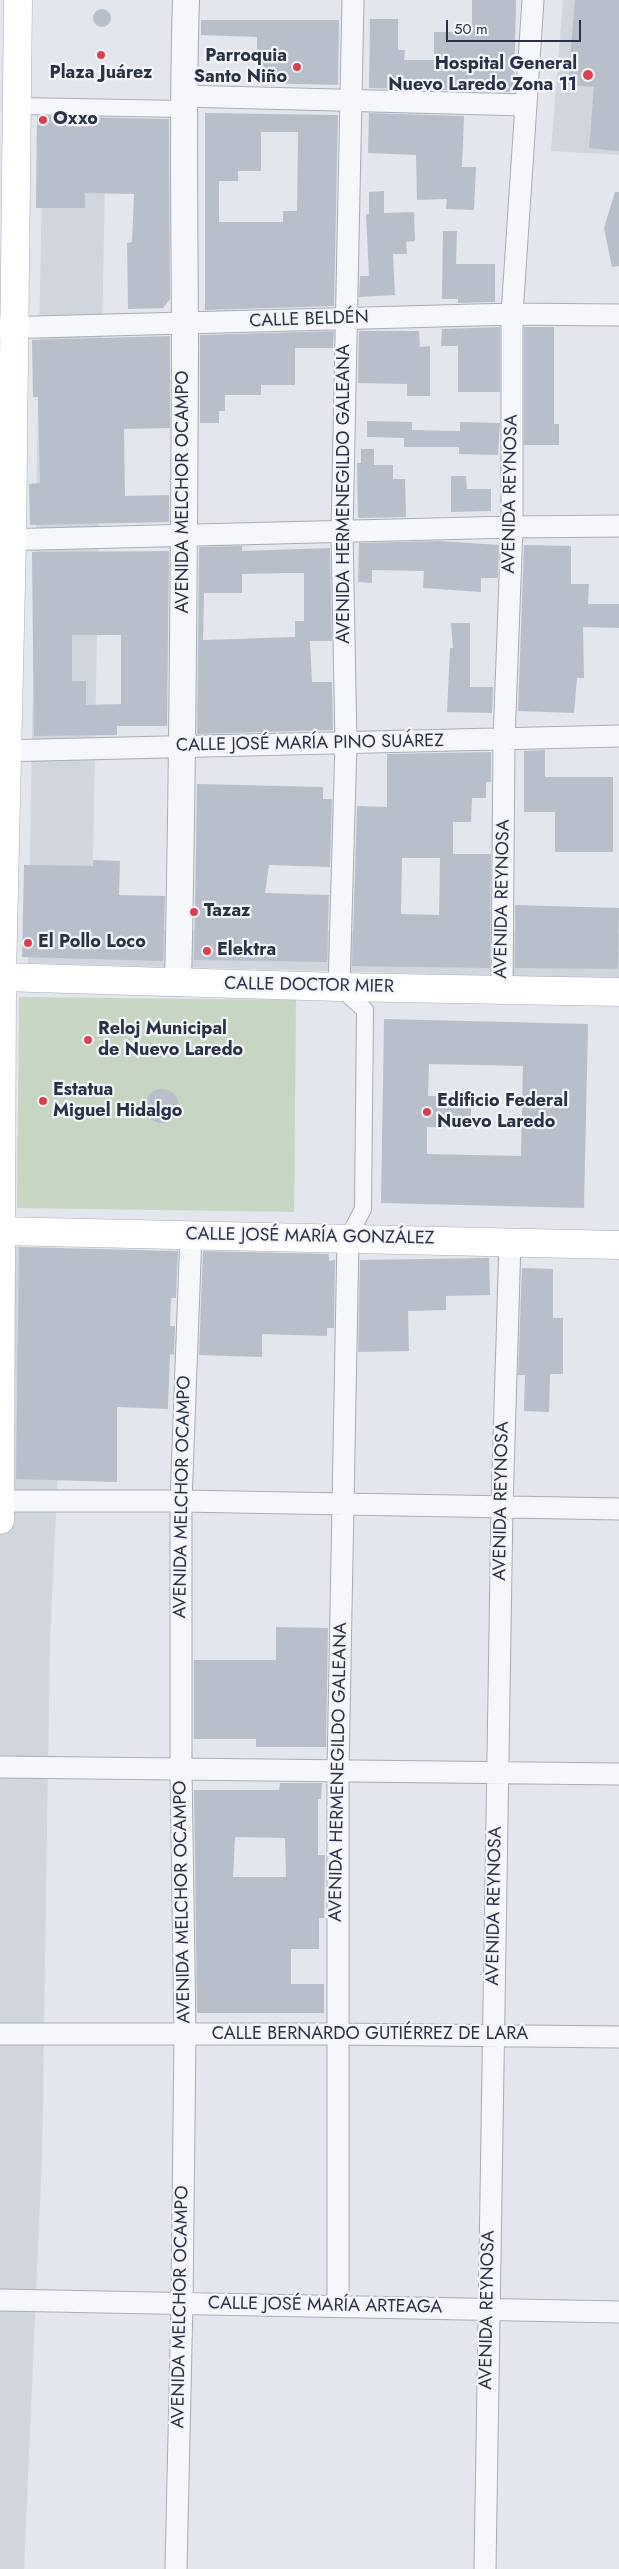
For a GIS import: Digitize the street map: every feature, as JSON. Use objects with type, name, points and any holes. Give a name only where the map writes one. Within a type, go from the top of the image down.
[{"type":"main road","points":[[0,1520],[1,977],[8,106],[18,0]]},
{"type":"main road","name":"CALLE DOCTOR MIER","points":[[1,977],[178,984],[619,992]]},
{"type":"main road","name":"CALLE JOSÉ MARÍA GONZÁLEZ","points":[[1,1231],[619,1244]]},
{"type":"street","name":"AVENIDA MELCHOR OCAMPO","points":[[178,984],[183,747],[185,323],[183,102],[186,0]]},
{"type":"street","name":"AVENIDA HERMENEGILDO GALEANA","points":[[339,987],[346,743],[342,532],[353,0]]},
{"type":"street","name":"AVENIDA REYNOSA","points":[[502,989],[504,739],[512,527],[512,314],[533,0]]},
{"type":"street","points":[[8,106],[351,101],[526,105]]},
{"type":"street","name":"CALLE BELDÉN","points":[[7,328],[512,314],[619,315]]},
{"type":"street","points":[[6,540],[184,534],[619,526]]},
{"type":"street","name":"CALLE JOSÉ MARÍA PINO SUÁREZ","points":[[3,751],[619,736]]},
{"type":"street","points":[[339,987],[365,1010],[363,1209],[348,1238]]},
{"type":"street","name":"AVENIDA MELCHOR OCAMPO","points":[[176,2569],[182,2302],[185,2034],[181,1768],[181,1501],[191,1234]]},
{"type":"street","name":"AVENIDA HERMENEGILDO GALEANA","points":[[338,2306],[338,1770],[348,1238]]},
{"type":"street","name":"AVENIDA REYNOSA","points":[[485,2569],[492,2035],[502,1506],[510,1242]]},
{"type":"street","points":[[0,1501],[181,1501],[619,1509]]},
{"type":"street","points":[[0,1767],[498,1771],[619,1774]]},
{"type":"street","name":"CALLE BERNARDO GUTIÉRREZ DE LARA","points":[[0,2034],[337,2034],[619,2037]]},
{"type":"street","name":"CALLE JOSÉ MARÍA ARTEAGA","points":[[0,2300],[182,2302],[619,2312]]},
{"type":"shaded area","name":"Hospital General Nuevo Laredo Zona 11","points":[[563,0],[619,0],[619,155],[551,151]]},
{"type":"shaded area","points":[[106,118],[93,858],[89,929],[619,933],[619,979],[28,963],[43,121]]},
{"type":"shaded area","points":[[0,1245],[69,1250],[50,1637],[42,2156],[24,2569],[0,2569]]},
{"type":"green space","points":[[19,997],[296,1000],[294,1212],[17,1208]]},
{"type":"building","points":[[472,0],[516,0],[514,92],[369,88],[370,19],[398,19],[398,50],[405,50],[404,60],[434,60],[434,32],[472,32]]},
{"type":"building","name":"Hospital General Nuevo Laredo Zona 11","points":[[575,0],[619,0],[619,151],[589,148],[594,87],[568,85]]},
{"type":"building","points":[[102,9],[108,12],[111,18],[108,24],[102,27],[96,24],[93,18],[96,12]]},
{"type":"building","name":"Parroquia Santo Niño","points":[[201,20],[339,20],[338,85],[257,83],[257,37],[201,35]]},
{"type":"building","points":[[205,113],[338,115],[334,306],[205,310]],"holes":[[[261,132],[298,132],[297,211],[283,211],[283,222],[219,222],[219,181],[238,181],[238,171],[261,171]]]},
{"type":"building","points":[[369,113],[464,116],[462,167],[476,167],[474,210],[446,209],[447,199],[417,200],[416,155],[368,153]]},
{"type":"building","points":[[37,116],[169,119],[170,299],[163,308],[128,309],[127,243],[132,242],[134,194],[85,193],[85,208],[36,208]]},
{"type":"building","points":[[384,191],[384,213],[414,212],[415,241],[406,242],[407,254],[393,254],[395,295],[359,297],[360,276],[369,276],[366,214],[369,214],[369,192]]},
{"type":"building","points":[[615,192],[619,192],[619,266],[612,267],[604,228]]},
{"type":"building","points":[[443,231],[457,231],[456,264],[495,264],[495,302],[458,303],[458,299],[442,299]]},
{"type":"building","points":[[500,327],[500,392],[458,392],[458,346],[441,346],[442,329]]},
{"type":"building","points":[[524,327],[554,327],[554,424],[559,424],[559,445],[524,445]]},
{"type":"building","points":[[334,331],[333,348],[295,348],[295,385],[261,385],[261,395],[225,395],[225,411],[219,411],[219,423],[200,423],[200,335]]},
{"type":"building","points":[[359,331],[419,331],[420,347],[430,346],[430,396],[407,396],[407,384],[358,383]]},
{"type":"building","points":[[170,336],[170,428],[124,429],[125,496],[169,495],[169,522],[30,525],[29,484],[40,483],[38,397],[33,397],[32,340]]},
{"type":"building","points":[[367,421],[412,422],[412,430],[460,431],[460,422],[500,423],[498,455],[459,454],[459,447],[404,447],[404,438],[367,437]]},
{"type":"building","points":[[361,449],[374,449],[374,465],[393,465],[393,479],[405,479],[406,517],[359,518],[357,463],[361,463]]},
{"type":"building","points":[[451,476],[466,476],[467,489],[491,489],[491,511],[451,512]]},
{"type":"building","points":[[440,541],[499,545],[498,578],[481,578],[481,592],[423,588],[424,571],[372,570],[372,583],[358,582],[359,543]]},
{"type":"building","points":[[524,545],[571,546],[571,584],[589,584],[588,604],[619,604],[619,628],[583,627],[584,678],[577,678],[574,713],[518,711]]},
{"type":"building","points":[[242,546],[242,551],[330,548],[332,641],[310,641],[312,682],[332,682],[333,730],[197,734],[199,547]],"holes":[[[304,573],[304,621],[295,621],[295,637],[203,640],[204,593],[242,593],[242,574]]]},
{"type":"building","points":[[169,551],[167,726],[117,726],[117,735],[34,736],[32,552]],"holes":[[[72,635],[121,635],[121,704],[86,705],[86,681],[72,681]]]},
{"type":"building","points":[[451,623],[470,623],[470,687],[493,687],[492,713],[447,712],[450,648],[453,648]]},
{"type":"building","points":[[545,750],[545,777],[613,777],[613,852],[555,852],[555,812],[524,812],[524,751]]},
{"type":"building","points":[[491,752],[491,782],[486,782],[486,798],[472,798],[471,822],[453,822],[453,854],[491,854],[490,968],[352,966],[357,806],[387,807],[387,754]],"holes":[[[402,858],[440,858],[439,915],[401,914]]]},
{"type":"building","points":[[197,784],[323,787],[323,799],[332,799],[330,867],[269,865],[265,893],[329,895],[327,962],[194,960]]},
{"type":"building","points":[[93,860],[120,861],[119,895],[165,896],[163,961],[22,957],[24,865],[93,866]]},
{"type":"building","points":[[515,905],[619,908],[618,969],[515,968]]},
{"type":"building","name":"Edificio Federal Nuevo Laredo","points":[[384,1019],[588,1024],[584,1208],[381,1203]],"holes":[[[429,1064],[523,1066],[521,1156],[427,1154],[427,1127],[471,1128],[471,1097],[428,1096]]]},
{"type":"building","points":[[162,1089],[174,1094],[179,1106],[174,1118],[162,1123],[150,1118],[145,1106],[150,1094]]},
{"type":"building","points":[[19,1247],[178,1251],[176,1298],[171,1298],[170,1326],[175,1326],[174,1355],[170,1354],[168,1409],[117,1407],[117,1482],[16,1479]]},
{"type":"building","points":[[203,1251],[329,1254],[329,1261],[335,1260],[334,1328],[327,1328],[327,1336],[262,1334],[262,1357],[199,1355]]},
{"type":"building","points":[[489,1258],[490,1295],[446,1296],[446,1310],[408,1311],[409,1351],[358,1352],[360,1260]]},
{"type":"building","points":[[522,1268],[553,1269],[553,1318],[563,1318],[563,1374],[550,1374],[549,1412],[524,1411],[525,1375],[518,1375]]},
{"type":"building","points":[[276,1627],[328,1628],[326,1747],[256,1747],[256,1739],[194,1739],[194,1660],[276,1660]]},
{"type":"building","points":[[280,1783],[322,1783],[321,1799],[318,1799],[318,1855],[325,1855],[324,1918],[319,1918],[319,1949],[291,1949],[291,1984],[324,1984],[324,2013],[197,2013],[194,1790],[279,1790]],"holes":[[[235,1837],[285,1838],[286,1877],[233,1877]]]},
{"type":"place","name":"Plaza Juárez","points":[[101,55]]},
{"type":"place","name":"Parroquia Santo Niño","points":[[297,67]]},
{"type":"place","name":"Hospital General Nuevo Laredo Zona 11","points":[[588,75]]},
{"type":"place","name":"Oxxo","points":[[43,120]]},
{"type":"place","name":"Tazaz","points":[[194,912]]},
{"type":"place","name":"El Pollo Loco","points":[[28,943]]},
{"type":"place","name":"Elektra","points":[[207,951]]},
{"type":"place","name":"Reloj Municipal de Nuevo Laredo","points":[[88,1040]]},
{"type":"place","name":"Estatua Miguel Hidalgo","points":[[43,1101]]},
{"type":"place","name":"Edificio Federal Nuevo Laredo","points":[[427,1112]]}]
